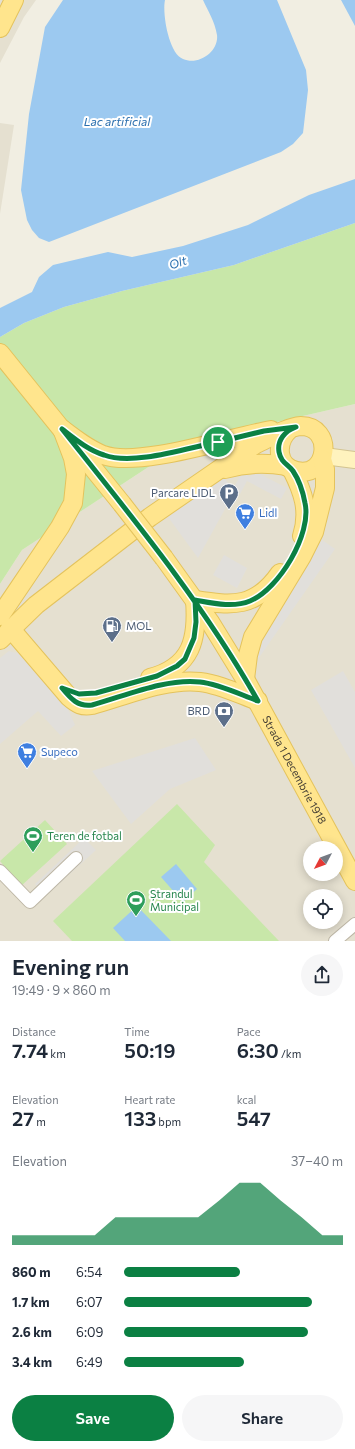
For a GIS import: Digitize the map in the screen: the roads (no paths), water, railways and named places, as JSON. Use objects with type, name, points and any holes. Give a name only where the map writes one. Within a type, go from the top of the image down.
[{"type":"main road","points":[[0,28],[14,0]]},
{"type":"main road","name":"Strada 1 Decembrie 1918","points":[[0,354],[122,504],[195,600],[258,701],[355,881]]},
{"type":"main road","points":[[62,688],[79,694],[96,693],[157,676],[177,666],[185,659],[194,638],[196,622],[195,600],[224,604],[243,603],[258,597],[278,578],[301,539],[306,519],[303,494],[289,468],[282,460],[279,447],[280,440],[293,428]]},
{"type":"main road","points":[[4,628],[150,517],[209,476],[256,444],[293,428]]},
{"type":"main road","points":[[62,429],[82,444],[104,456],[130,459],[175,451],[264,431],[293,428],[310,428],[316,431],[324,442],[323,457],[325,469],[325,488],[314,532],[302,556],[253,636],[248,655],[245,679]]},
{"type":"main road","points":[[4,628],[73,503],[76,474],[73,458],[62,429]]},
{"type":"main road","points":[[323,457],[355,460]]},
{"type":"main road","points":[[209,476],[224,469],[251,463],[268,463],[306,472],[313,469],[323,457]]},
{"type":"main road","points":[[4,628],[27,648],[78,704],[85,706],[92,705],[162,685],[187,681],[212,684],[258,701]]},
{"type":"main road","points":[[0,651],[9,648],[27,648]]},
{"type":"street","points":[[0,871],[30,902],[76,858]]},
{"type":"street","points":[[335,941],[355,924]]},
{"type":"water","name":"Lac artificial","points":[[63,0],[165,0],[164,6],[166,24],[170,42],[178,56],[189,61],[201,59],[207,56],[217,41],[215,26],[203,0],[277,0],[306,70],[308,90],[303,133],[293,144],[281,152],[49,242],[39,238],[32,230],[27,220],[21,190],[29,114],[45,27]]},
{"type":"water","points":[[341,0],[355,0],[355,26]]},
{"type":"water","name":"Olt","points":[[355,179],[355,223],[234,265],[122,291],[64,307],[24,323],[0,337],[0,308],[32,292],[39,277],[53,265],[108,252],[132,257],[183,246],[248,225],[309,195]]},
{"type":"water","points":[[176,864],[197,889],[183,902],[161,877]]},
{"type":"water","name":"Ștrandul Municipal","points":[[137,906],[171,941],[125,941],[113,928]]},
{"type":"place","name":"Parcare LIDL","points":[[229,510]]},
{"type":"place","name":"Lidl","points":[[245,530]]},
{"type":"place","name":"MOL","points":[[112,643]]},
{"type":"place","name":"BRD","points":[[224,728]]},
{"type":"place","name":"Supeco","points":[[27,769]]},
{"type":"place","name":"Teren de fotbal","points":[[33,853]]},
{"type":"place","name":"Ștrandul Municipal","points":[[136,917]]}]
